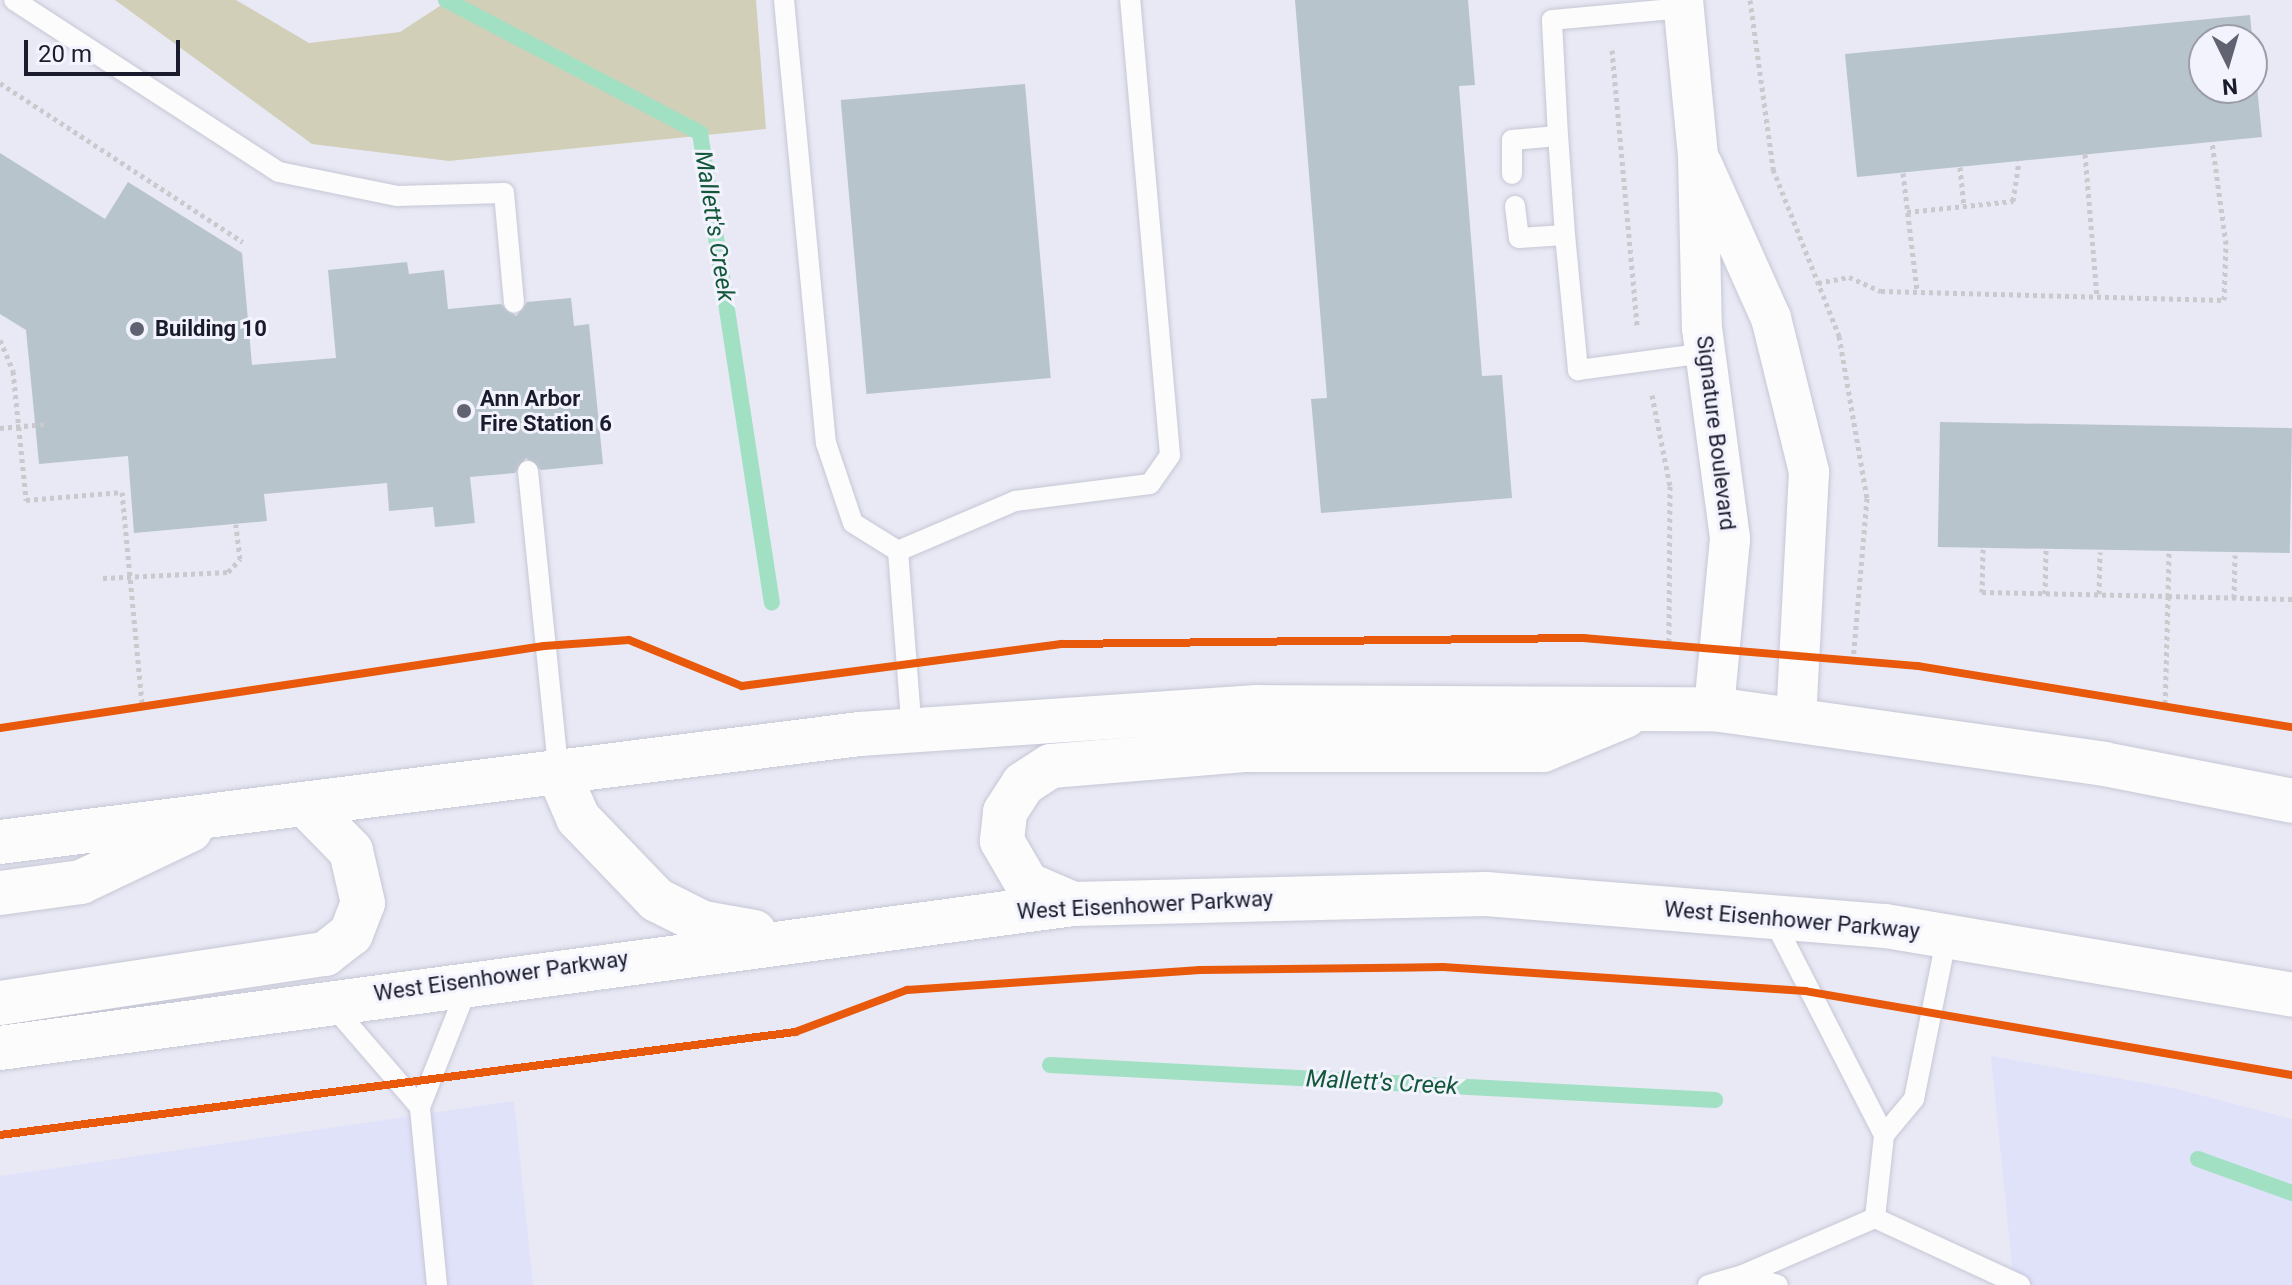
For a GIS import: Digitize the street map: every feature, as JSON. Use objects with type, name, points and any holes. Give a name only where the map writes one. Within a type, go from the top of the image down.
[{"type":"main road","points":[[0,842],[912,731],[1257,707],[1714,709],[2104,764],[2292,801]]},
{"type":"main road","points":[[1073,904],[1027,884],[1002,841],[1005,812],[1023,784],[1051,766],[1244,750],[1543,750],[1646,708]]},
{"type":"main road","points":[[559,774],[578,818],[657,900],[703,923],[788,937]]},
{"type":"main road","points":[[0,1003],[325,954],[351,934],[363,903],[351,851],[307,806]]},
{"type":"main road","points":[[0,893],[81,882],[225,814]]},
{"type":"main road","name":"West Eisenhower Parkway","points":[[0,1048],[788,937],[1073,904],[1486,894],[1772,917],[1947,936],[2284,990]]},
{"type":"street","name":"Signature Boulevard","points":[[1683,4],[1698,156],[1696,250],[1730,539],[1714,709]]},
{"type":"street","name":"Signature Boulevard","points":[[1698,156],[1771,318],[1796,401],[1809,472],[1802,655],[1796,719]]},
{"type":"lane","points":[[14,0],[279,172],[397,196],[504,193],[514,303]]},
{"type":"lane","points":[[784,0],[826,443],[853,523],[898,551]]},
{"type":"lane","points":[[898,551],[1015,501],[1150,484],[1170,455],[1130,0]]},
{"type":"lane","points":[[1683,4],[1551,10],[1558,136],[1578,370],[1706,353]]},
{"type":"lane","points":[[1512,174],[1512,140],[1558,136]]},
{"type":"lane","points":[[1515,206],[1519,238],[1565,235]]},
{"type":"lane","points":[[528,471],[559,774]]},
{"type":"lane","points":[[898,551],[912,731]]},
{"type":"lane","points":[[1772,917],[1884,1135],[1875,1218]]},
{"type":"lane","points":[[1884,1135],[1914,1099],[1947,936]]},
{"type":"lane","points":[[437,1285],[420,1107],[470,980]]},
{"type":"lane","points":[[328,1000],[420,1107]]},
{"type":"lane","points":[[1708,1285],[1743,1275],[1875,1218],[2020,1285]]},
{"type":"lane","points":[[1743,1275],[1778,1285]]},
{"type":"path","points":[[0,83],[243,242]]},
{"type":"path","points":[[1818,283],[1849,277],[1881,291],[2224,300],[2226,244],[2212,142]]},
{"type":"path","points":[[2085,154],[2097,296]]},
{"type":"path","points":[[1907,212],[2013,201],[2019,161]]},
{"type":"path","points":[[1960,167],[1964,207]]},
{"type":"path","points":[[1903,173],[1917,291]]},
{"type":"path","points":[[0,340],[13,371],[26,500],[122,492],[142,705]]},
{"type":"path","points":[[0,428],[46,424]]},
{"type":"path","points":[[103,578],[131,581],[228,572],[240,559],[236,524]]},
{"type":"path","points":[[1983,549],[1982,592],[2292,599],[2292,592]]},
{"type":"path","points":[[2045,594],[2046,550]]},
{"type":"path","points":[[2099,594],[2100,552]]},
{"type":"path","points":[[2165,707],[2169,553]]},
{"type":"path","points":[[2234,598],[2235,555]]},
{"type":"path","points":[[1654,643],[1722,649]]},
{"type":"path","points":[[1802,655],[1866,662]]},
{"type":"path","points":[[128,708],[157,703]]},
{"type":"path","points":[[2150,704],[2181,709]]},
{"type":"shaded area","points":[[115,0],[236,0],[309,43],[400,32],[449,0],[756,0],[766,129],[449,161],[312,144]]},
{"type":"shaded area","points":[[1991,1056],[2173,1088],[2292,1119],[2292,1285],[2014,1285]]},
{"type":"shaded area","points":[[514,1101],[533,1285],[0,1285],[0,1176]]},
{"type":"building","points":[[1295,0],[1468,0],[1475,85],[1459,86],[1482,376],[1502,375],[1512,498],[1321,513],[1311,399],[1327,398]]},
{"type":"building","points":[[2250,15],[2251,24],[2188,24],[2188,104],[2259,104],[2262,137],[1857,177],[1845,54]]},
{"type":"building","points":[[1025,84],[1051,378],[866,394],[841,100]]},
{"type":"building","points":[[0,153],[105,219],[128,182],[242,253],[252,365],[336,358],[328,270],[407,262],[409,274],[444,270],[448,309],[501,304],[516,316],[527,302],[571,298],[574,326],[589,324],[603,464],[541,470],[526,458],[515,473],[470,477],[475,523],[435,527],[433,507],[389,511],[387,483],[264,494],[267,521],[134,533],[128,456],[39,464],[26,330],[0,314]]},
{"type":"building","points":[[1940,422],[2292,428],[2290,553],[1938,547]]},
{"type":"waterway","name":"Mallett's Creek","points":[[446,0],[700,133],[772,603]]},
{"type":"waterway","name":"Mallett's Creek","points":[[1050,1065],[1715,1100]]},
{"type":"waterway","name":"Mallett's Creek","points":[[2198,1159],[2292,1193]]},
{"type":"cycle path","points":[[0,728],[544,646],[629,640],[742,686],[1061,644],[1584,638],[1918,666],[2292,727]]},
{"type":"cycle path","points":[[0,1135],[795,1032],[907,990],[1200,970],[1443,967],[1805,991],[2292,1075]]},
{"type":"place","name":"Building 10","points":[[137,329]]},
{"type":"place","name":"Ann Arbor Fire Station 6","points":[[464,411]]}]
